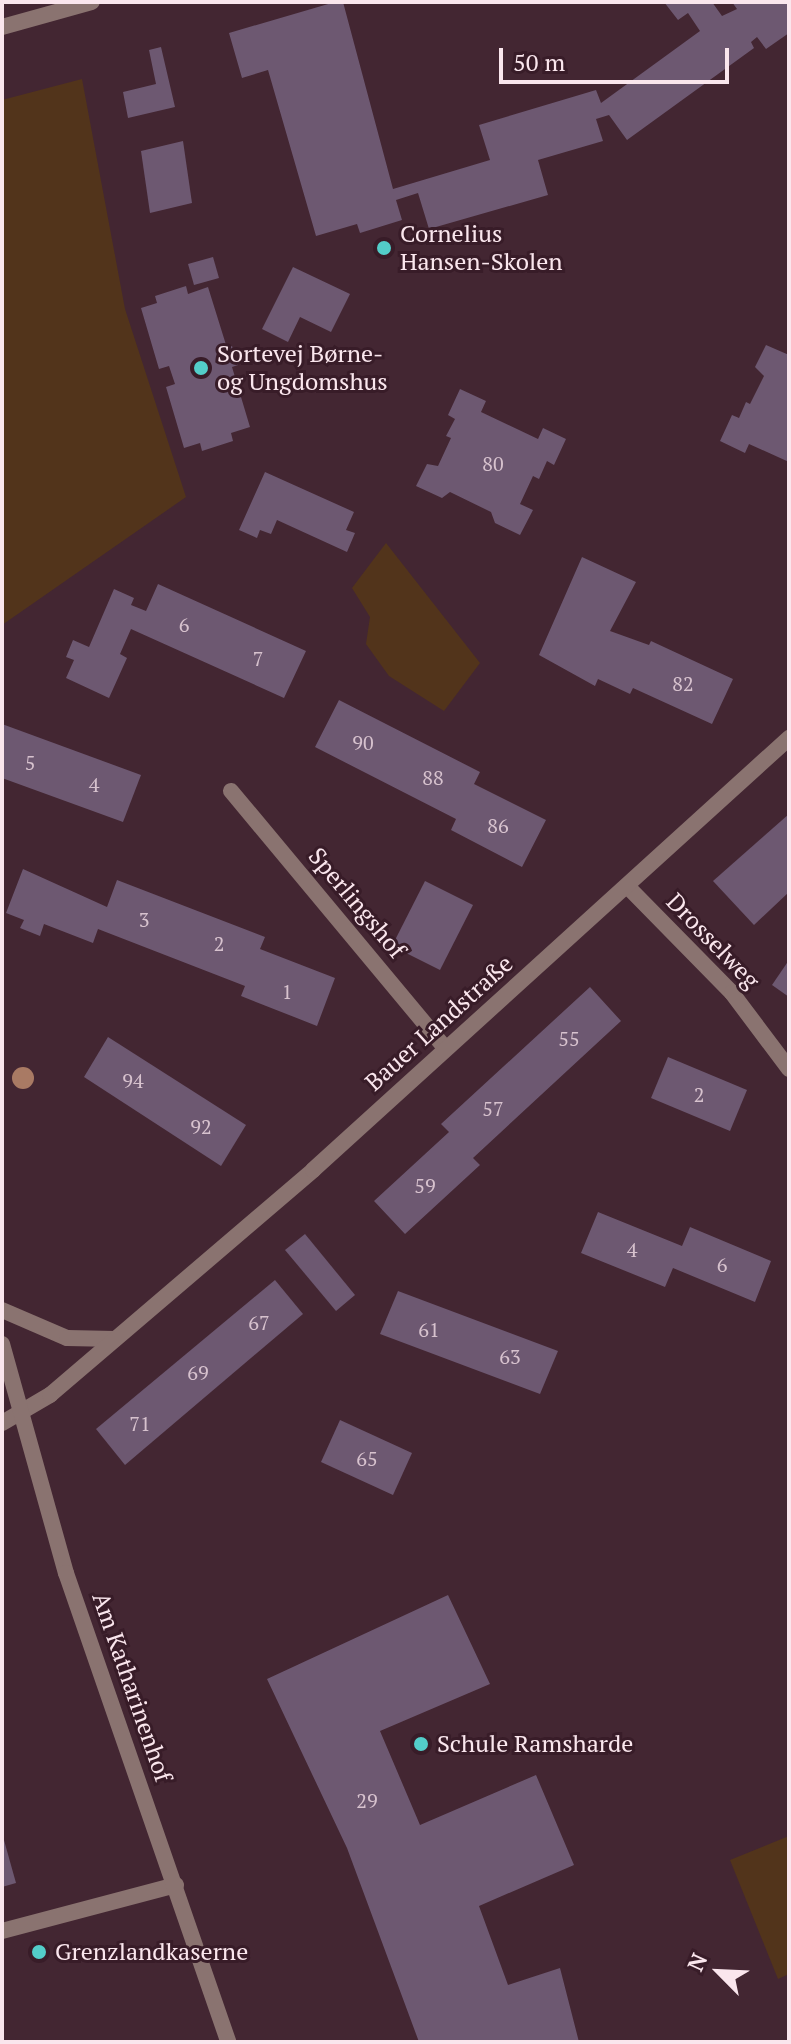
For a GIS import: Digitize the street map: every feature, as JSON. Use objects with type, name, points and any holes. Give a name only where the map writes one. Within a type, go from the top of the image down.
[{"type":"street","points":[[2,27],[92,2]]},
{"type":"street","name":"Bauer Landstraße","points":[[2,1423],[24,1411],[117,1339],[628,887],[789,738]]},
{"type":"street","name":"Sperlingshof","points":[[231,791],[445,1048]]},
{"type":"street","name":"Drosselweg","points":[[628,887],[732,993],[789,1069]]},
{"type":"street","points":[[2,1310],[67,1338],[117,1339]]},
{"type":"street","name":"Am Katharinenhof","points":[[2,1344],[24,1411],[66,1573],[228,2042]]},
{"type":"street","points":[[2,1931],[176,1885]]},
{"type":"shaded area","points":[[82,79],[125,309],[186,497],[2,625],[2,100]]},
{"type":"shaded area","points":[[386,543],[480,663],[444,711],[389,676],[366,644],[370,617],[352,588]]},
{"type":"shaded area","points":[[789,1836],[789,1974],[778,1979],[730,1860]]},
{"type":"building","points":[[343,2],[393,189],[490,160],[479,125],[596,90],[601,103],[700,31],[688,13],[678,20],[664,2],[712,2],[722,16],[737,9],[732,2],[789,2],[789,33],[766,49],[757,37],[751,42],[754,48],[627,140],[609,115],[596,119],[603,141],[538,160],[548,195],[429,229],[418,193],[396,200],[402,220],[360,233],[357,224],[316,236],[268,70],[242,78],[229,33]]},
{"type":"building","points":[[161,47],[175,107],[128,118],[123,92],[156,84],[149,50]]},
{"type":"building","points":[[183,141],[192,203],[150,213],[141,151]]},
{"type":"building","points":[[213,257],[219,278],[194,285],[188,264]]},
{"type":"building","points":[[293,267],[350,294],[331,332],[300,317],[288,342],[262,329]]},
{"type":"building","name":"Sortevej Børne- og Ungdomshus","points":[[186,286],[188,294],[208,287],[227,348],[232,346],[238,365],[232,367],[250,427],[231,433],[233,441],[202,451],[200,443],[184,448],[166,387],[175,384],[169,366],[159,369],[141,308],[157,303],[155,296]]},
{"type":"building","points":[[766,345],[789,355],[789,462],[749,444],[745,453],[720,441],[732,415],[739,418],[764,376],[755,367]]},
{"type":"building","points":[[460,389],[486,401],[481,412],[538,439],[543,428],[566,439],[554,465],[547,461],[539,479],[533,476],[520,504],[533,510],[520,535],[495,523],[491,512],[450,492],[442,498],[416,486],[427,464],[438,466],[451,438],[446,436],[455,419],[448,415]]},
{"type":"building","points":[[265,472],[354,512],[346,530],[355,533],[347,552],[277,520],[271,534],[260,530],[257,538],[239,530]]},
{"type":"building","points":[[582,557],[636,582],[610,631],[649,645],[651,641],[733,679],[712,724],[633,688],[630,694],[598,679],[595,686],[539,655]]},
{"type":"building","points":[[158,584],[306,651],[284,698],[131,629],[120,654],[127,658],[109,698],[66,678],[74,660],[66,657],[73,640],[89,647],[114,589],[134,598],[131,605],[146,611]]},
{"type":"building","points":[[339,700],[480,772],[474,784],[546,820],[522,867],[451,830],[456,819],[315,747]]},
{"type":"building","points":[[2,724],[141,775],[123,822],[2,778]]},
{"type":"building","points":[[789,814],[789,892],[754,925],[713,881]]},
{"type":"building","points":[[23,869],[107,907],[117,880],[265,937],[260,949],[335,978],[317,1026],[241,996],[245,986],[98,929],[93,943],[44,924],[40,936],[20,928],[24,920],[6,913]]},
{"type":"building","points":[[425,881],[473,905],[440,970],[392,946]]},
{"type":"building","points":[[789,960],[789,997],[772,985]]},
{"type":"building","points":[[590,987],[621,1021],[473,1158],[480,1165],[405,1234],[374,1201],[449,1132],[441,1124]]},
{"type":"building","points":[[108,1037],[246,1125],[221,1166],[84,1077]]},
{"type":"building","points":[[668,1057],[747,1090],[730,1131],[651,1098]]},
{"type":"building","points":[[598,1212],[682,1246],[690,1227],[771,1261],[755,1302],[673,1268],[665,1287],[581,1253]]},
{"type":"building","points":[[305,1234],[355,1295],[336,1311],[285,1250]]},
{"type":"building","points":[[275,1280],[303,1314],[125,1465],[96,1429]]},
{"type":"building","points":[[398,1291],[558,1351],[540,1394],[380,1334]]},
{"type":"building","points":[[340,1420],[412,1453],[393,1495],[321,1462]]},
{"type":"building","points":[[448,1595],[490,1684],[380,1731],[420,1825],[536,1775],[574,1865],[479,1906],[508,1985],[560,1968],[579,2042],[419,2042],[347,1848],[267,1679]]},
{"type":"building","points":[[2,1833],[16,1883],[2,1887]]},
{"type":"place","name":"Cornelius Hansen-Skolen","points":[[384,248]]},
{"type":"place","name":"Sortevej Børne- og Ungdomshus","points":[[201,368]]},
{"type":"place","name":"Schule Ramsharde","points":[[421,1744]]},
{"type":"place","name":"Grenzlandkaserne","points":[[39,1952]]}]
